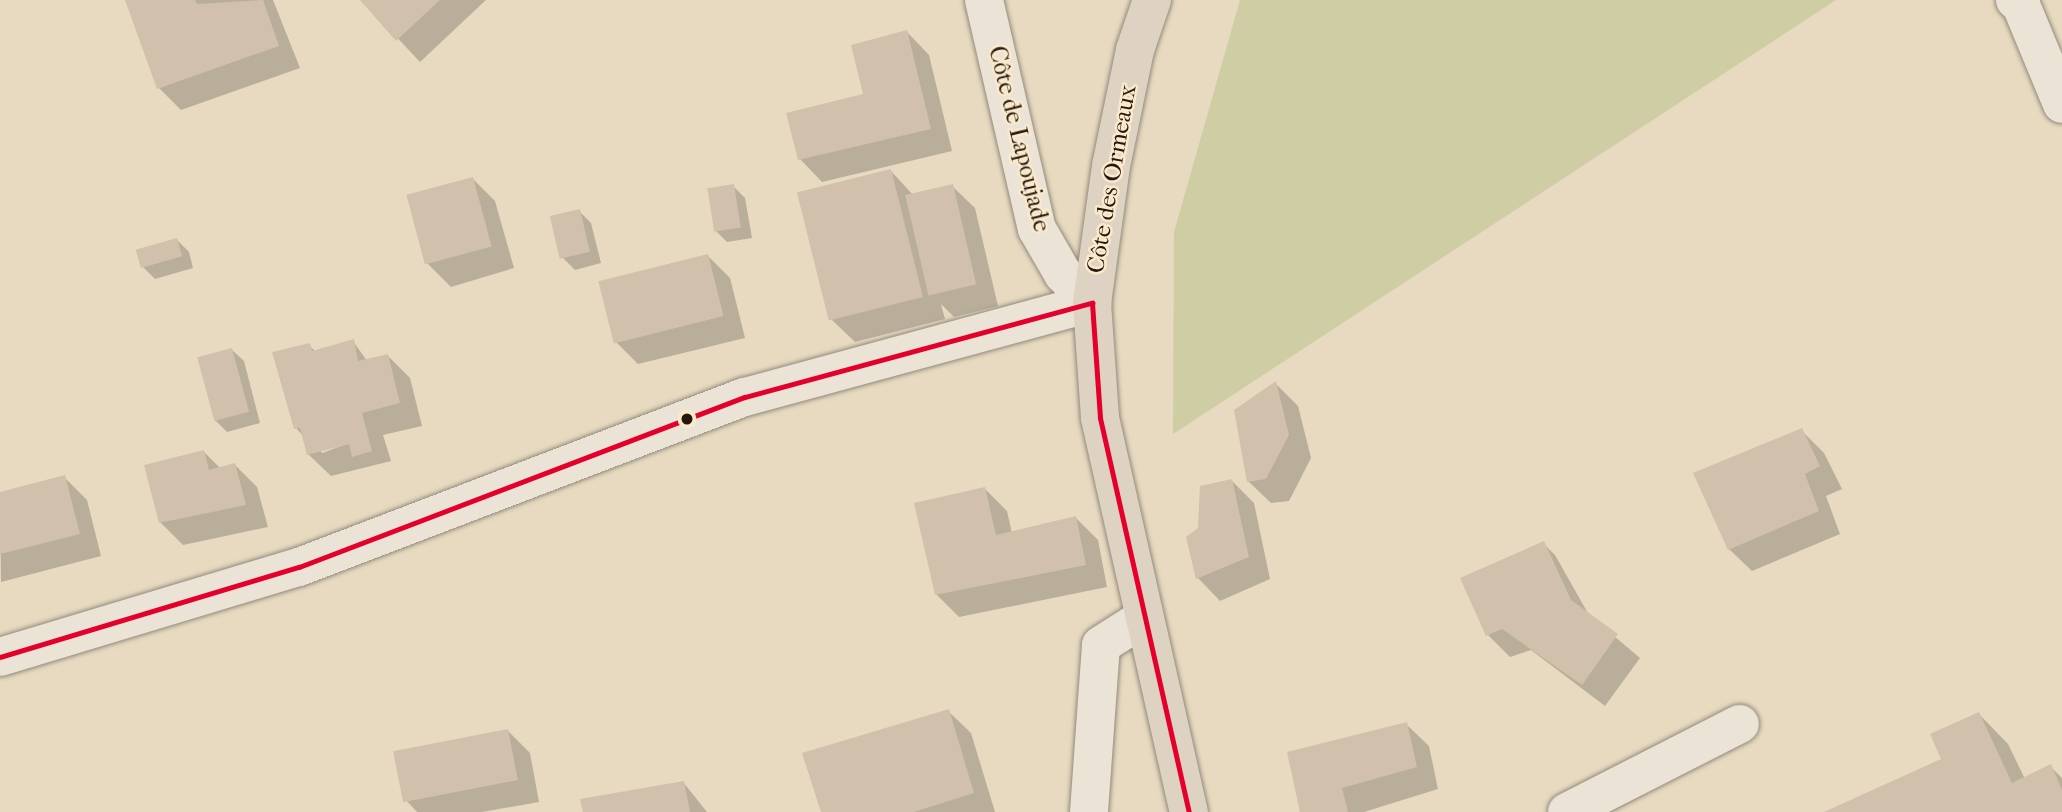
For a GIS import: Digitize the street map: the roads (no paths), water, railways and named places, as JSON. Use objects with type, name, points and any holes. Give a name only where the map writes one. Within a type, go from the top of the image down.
[{"type":"main road","name":"Côte des Ormeaux","points":[[1152,0],[1135,50],[1111,166],[1092,303],[1100,418],[1142,619],[1189,812]]},
{"type":"street","name":"Côte de Lapoujade","points":[[984,0],[1037,229],[1063,275],[1092,303]]},
{"type":"street","points":[[2015,0],[2021,5],[2062,104]]},
{"type":"street","points":[[0,657],[299,567],[745,397],[1092,303]]},
{"type":"street","points":[[1089,812],[1101,645],[1142,619]]},
{"type":"street","points":[[1567,812],[1740,724]]}]
